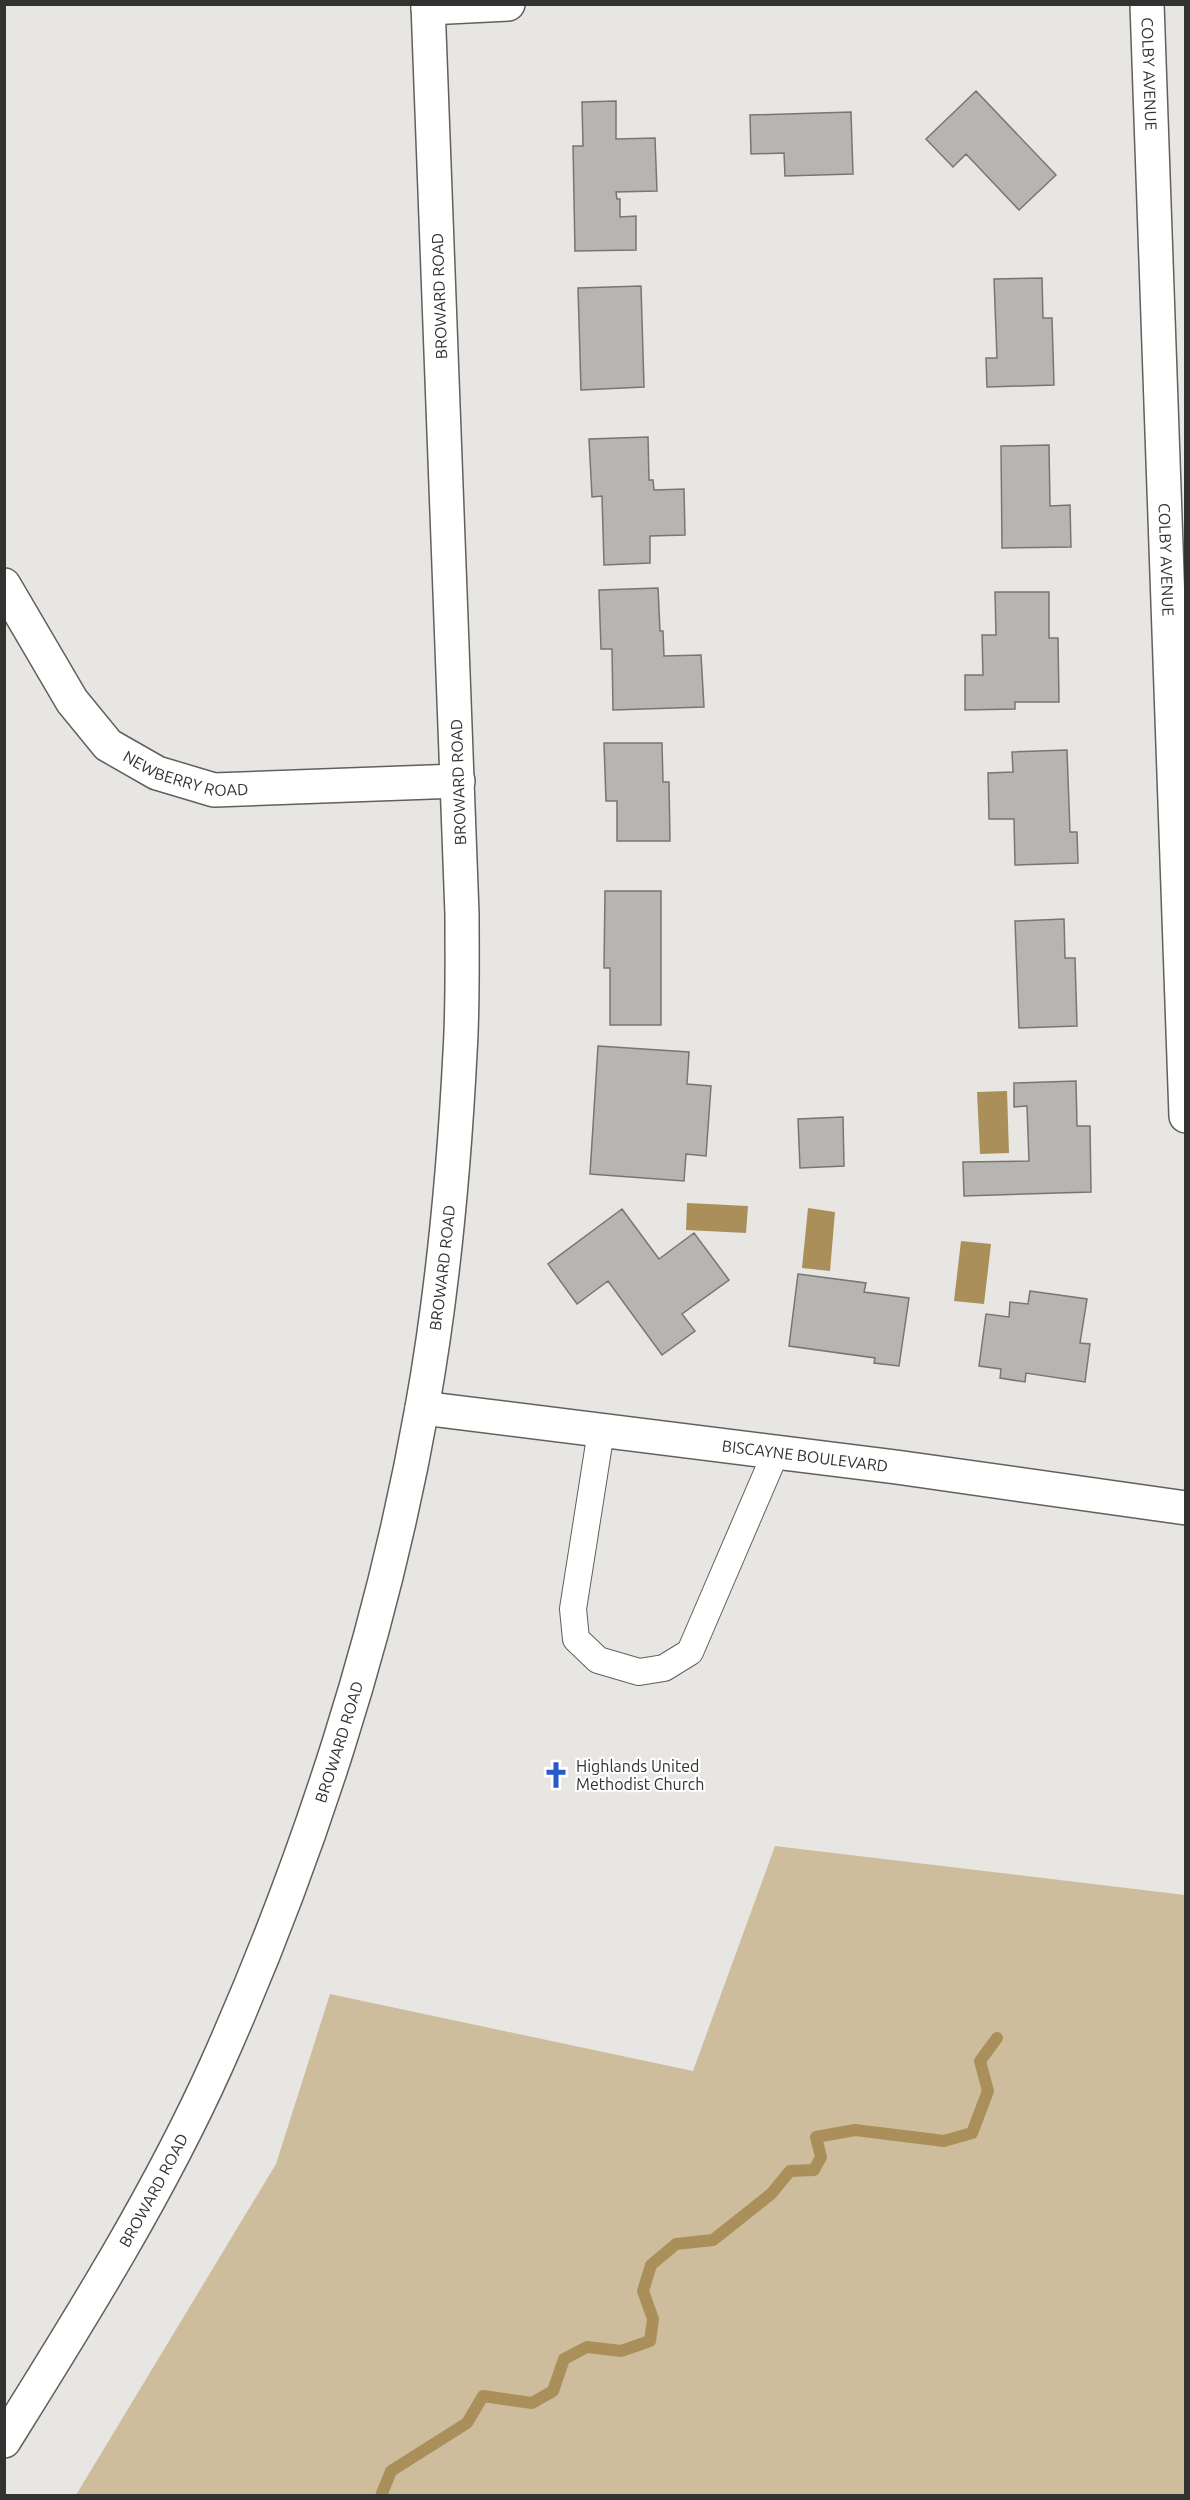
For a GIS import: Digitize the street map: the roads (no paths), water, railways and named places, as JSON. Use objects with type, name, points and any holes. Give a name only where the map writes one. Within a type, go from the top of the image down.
[{"type":"street","points":[[428,6],[508,4]]},
{"type":"street","name":"COLBY AVENUE","points":[[1148,4],[1185,1116]]},
{"type":"street","name":"BROWARD ROAD","points":[[4,2441],[88,2306],[157,2185],[214,2069],[256,1971],[300,1857],[346,1724],[380,1598],[422,1408],[446,1230],[461,1050],[462,914],[428,6]]},
{"type":"street","name":"NEWBERRY ROAD","points":[[4,585],[79,710],[108,745],[157,773],[214,790],[458,781]]},
{"type":"street","name":"BISCAYNE BOULEVARD","points":[[422,1408],[776,1452],[1185,1508]]},
{"type":"lane","points":[[601,1431],[573,1610],[576,1639],[598,1660],[639,1672],[664,1668],[690,1652],[776,1452]]},
{"type":"waterway","points":[[381,2496],[391,2471],[467,2423],[483,2396],[532,2403],[553,2391],[564,2359],[587,2347],[621,2351],[650,2341],[653,2319],[643,2291],[651,2265],[676,2244],[713,2240],[771,2194],[790,2171],[814,2170],[821,2157],[816,2137],[855,2130],[944,2141],[972,2133],[988,2091],[980,2061],[997,2038]]},
{"type":"place","name":"Highlands United Methodist Church","points":[[556,1775]]}]
